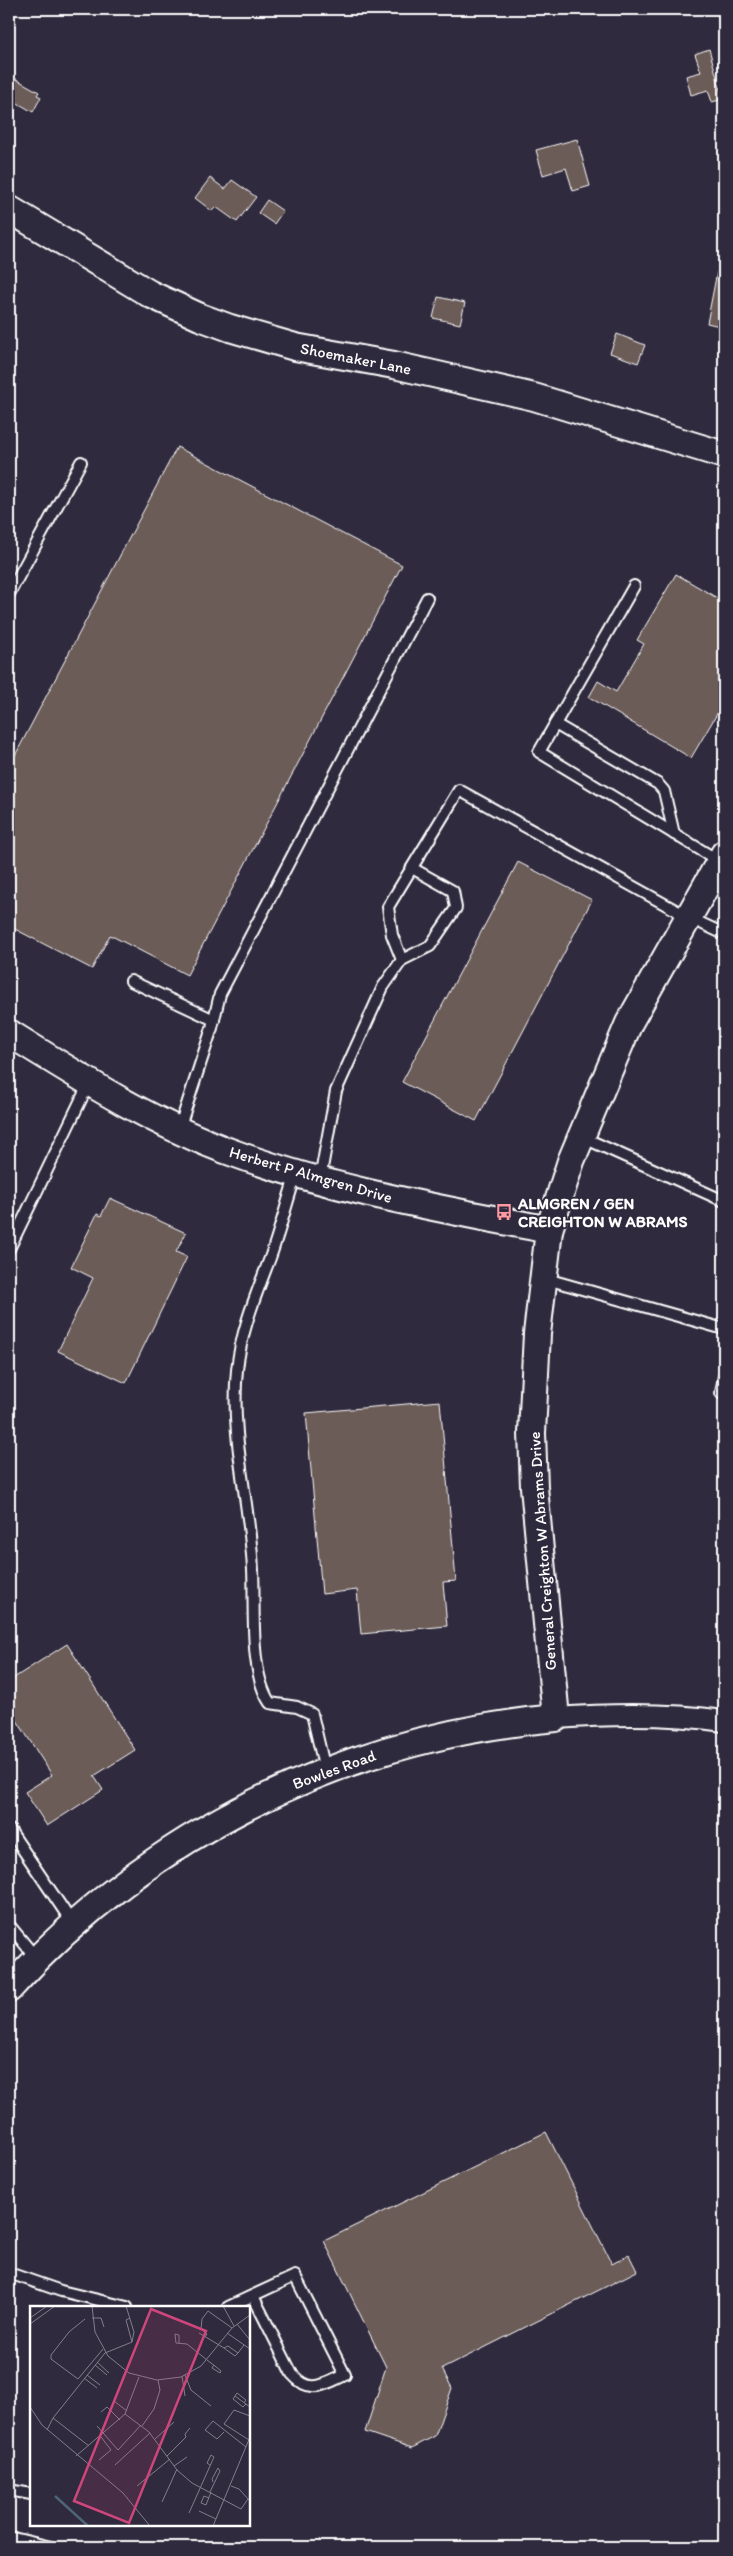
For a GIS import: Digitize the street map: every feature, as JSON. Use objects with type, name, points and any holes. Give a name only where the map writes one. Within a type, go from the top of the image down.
[{"type":"street","name":"Shoemaker Lane","points":[[9,209],[150,294],[200,318],[296,347],[394,365],[534,397],[724,455]]},
{"type":"street","name":"General Creighton W Abrams Drive","points":[[556,1718],[533,1460],[534,1382],[542,1278],[549,1230],[581,1137],[629,1023],[722,858]]},
{"type":"street","name":"Herbert P Almgren Drive","points":[[9,1033],[89,1082],[180,1129],[235,1154],[364,1192],[549,1230]]},
{"type":"street","name":"Bowles Road","points":[[9,1989],[73,1924],[129,1879],[191,1836],[266,1795],[325,1770],[438,1736],[478,1728],[556,1718],[677,1716],[724,1721]]},
{"type":"lane","points":[[9,594],[81,462]]},
{"type":"lane","points":[[634,586],[539,752],[674,834],[722,858]]},
{"type":"lane","points":[[180,1129],[214,1020],[220,994],[427,598]]},
{"type":"lane","points":[[555,724],[658,784],[664,791],[674,834]]},
{"type":"lane","points":[[402,960],[392,935],[388,907],[459,790],[688,917],[724,934]]},
{"type":"lane","points":[[325,1770],[312,1714],[297,1707],[270,1703],[263,1693],[256,1670],[253,1560],[241,1480],[235,1421],[237,1370],[248,1313],[270,1256],[308,1177],[336,1090],[383,988],[402,960],[430,946],[456,908],[453,891],[412,868]]},
{"type":"lane","points":[[131,981],[214,1020]]},
{"type":"lane","points":[[9,1249],[89,1082]]},
{"type":"lane","points":[[581,1137],[724,1202]]},
{"type":"lane","points":[[542,1278],[724,1329]]},
{"type":"lane","points":[[721,1393],[724,1376]]},
{"type":"lane","points":[[9,1829],[73,1924]]},
{"type":"lane","points":[[9,1925],[37,1959]]},
{"type":"lane","points":[[9,2273],[61,2291],[123,2306]]},
{"type":"lane","points":[[230,2306],[295,2276],[345,2375],[321,2386],[306,2386],[299,2382],[292,2374],[253,2296]]},
{"type":"lane","points":[[9,2490],[30,2494]]},
{"type":"lane","points":[[9,2537],[51,2547]]},
{"type":"building","points":[[709,49],[723,99],[712,102],[708,90],[691,95],[686,76],[701,72],[695,54]]},
{"type":"building","points":[[9,75],[39,92],[37,95],[41,97],[33,112],[9,98]]},
{"type":"building","points":[[577,139],[590,186],[573,191],[566,168],[543,175],[536,150]]},
{"type":"building","points":[[210,178],[225,189],[232,180],[256,197],[237,222],[216,207],[212,211],[195,198]]},
{"type":"building","points":[[267,200],[283,211],[274,224],[258,213]]},
{"type":"building","points":[[717,272],[724,273],[724,327],[707,323]]},
{"type":"building","points":[[438,297],[465,303],[460,324],[433,318]]},
{"type":"building","points":[[617,334],[645,345],[638,363],[610,353]]},
{"type":"building","points":[[177,447],[402,565],[187,975],[110,935],[92,969],[9,926],[9,767]]},
{"type":"building","points":[[676,574],[724,602],[724,702],[691,758],[589,697],[598,681],[616,692],[644,644],[637,640]]},
{"type":"building","points":[[518,862],[592,900],[476,1121],[402,1082]]},
{"type":"building","points":[[110,1198],[186,1233],[176,1252],[187,1257],[126,1383],[58,1351],[93,1278],[71,1267],[97,1214],[101,1216]]},
{"type":"building","points":[[440,1401],[456,1581],[443,1582],[447,1626],[361,1634],[357,1590],[322,1594],[306,1413]]},
{"type":"building","points":[[67,1644],[135,1750],[94,1776],[103,1790],[47,1826],[25,1792],[52,1775],[9,1708],[9,1681]]},
{"type":"building","points":[[546,2132],[612,2264],[629,2255],[637,2271],[442,2369],[452,2388],[435,2436],[412,2448],[365,2432],[386,2367],[324,2241]]},
{"type":"place","name":"ALMGREN / GEN CREIGHTON W ABRAMS","points":[[504,1212]]}]
